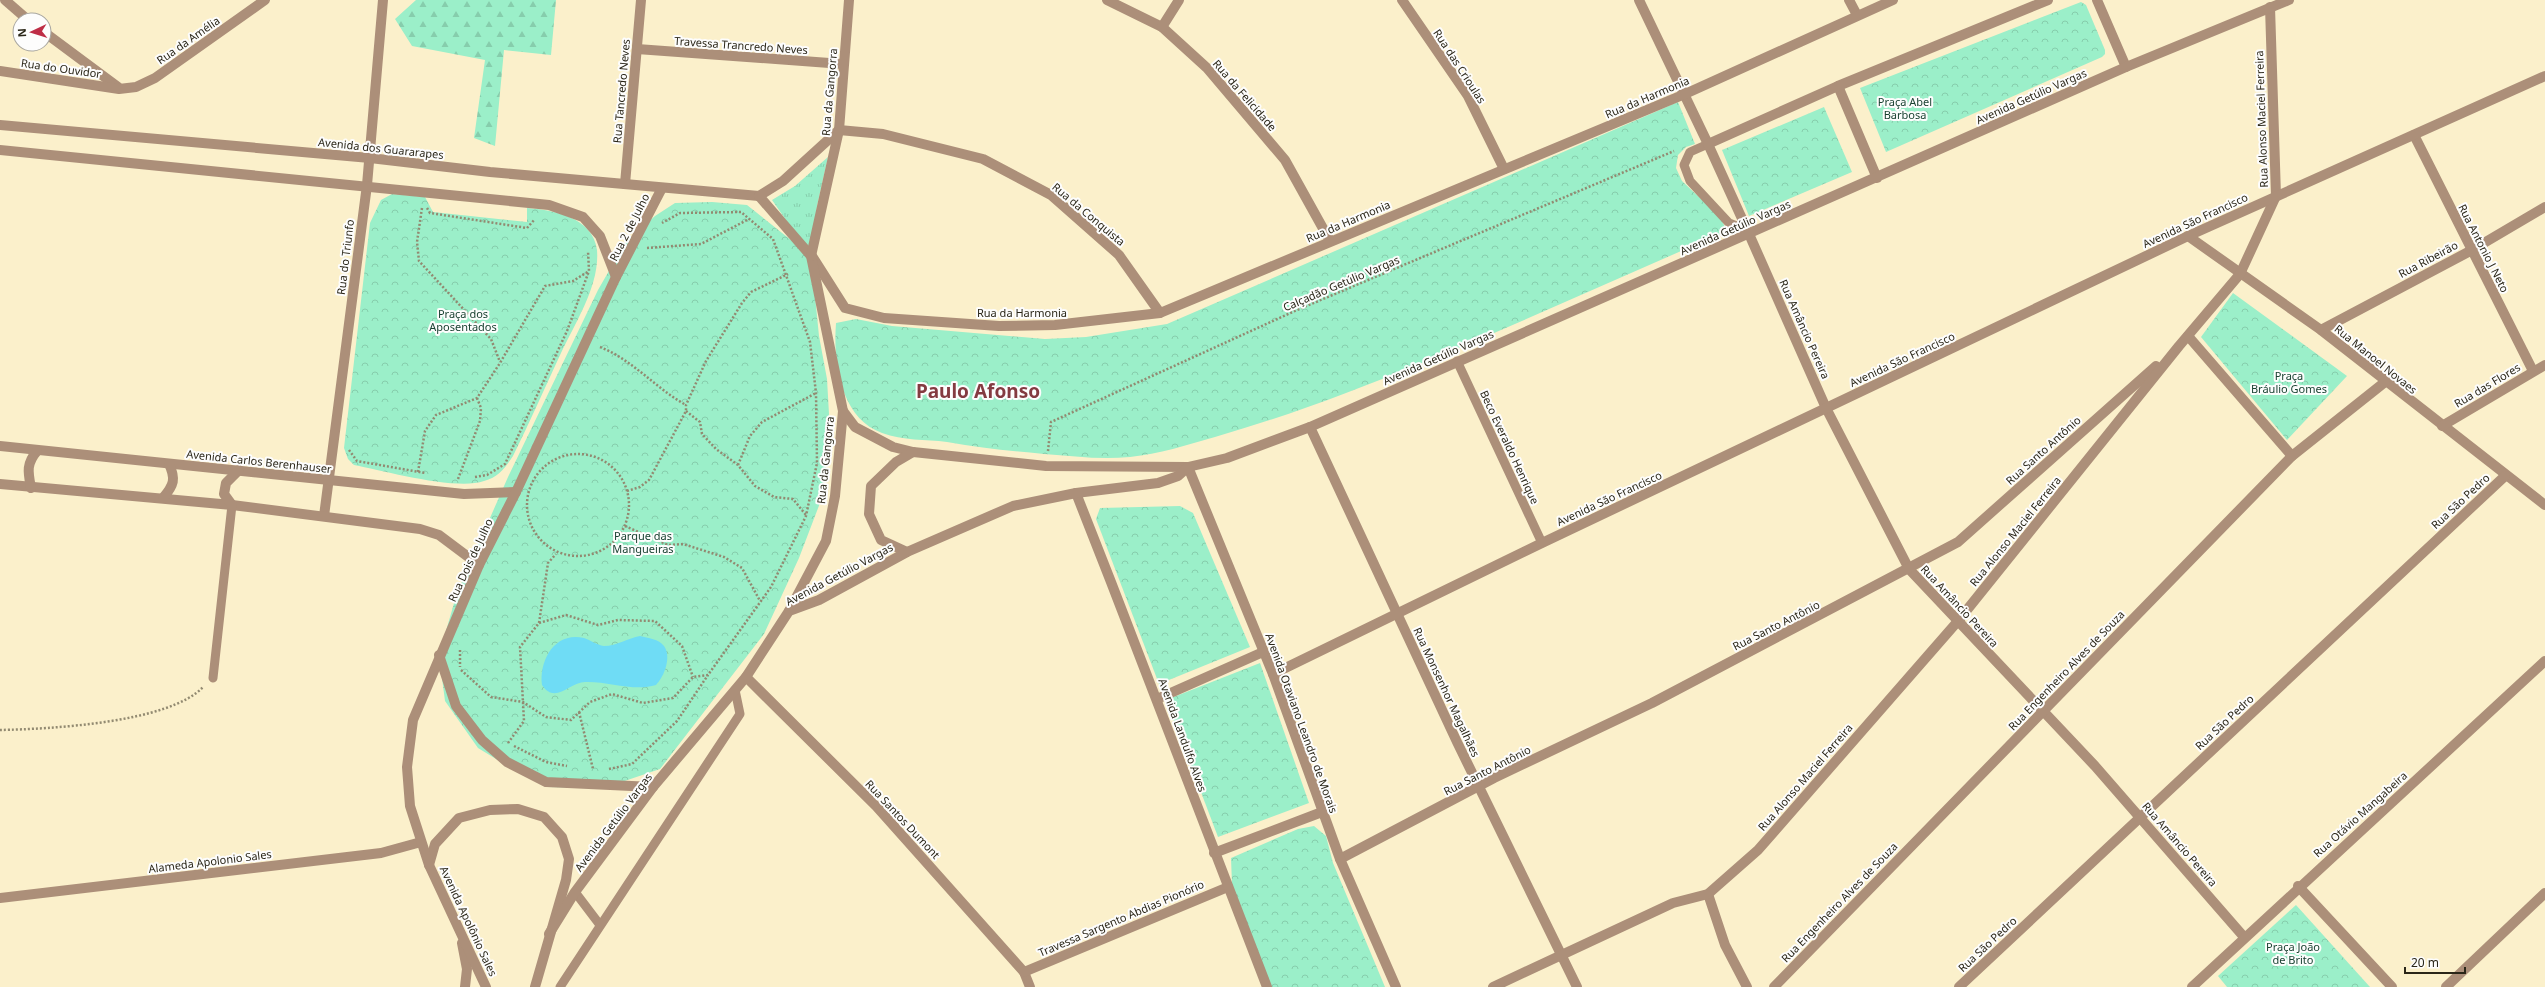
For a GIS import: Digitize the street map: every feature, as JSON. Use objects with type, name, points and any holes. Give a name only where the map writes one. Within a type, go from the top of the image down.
[{"type":"street","points":[[5,0],[19,12]]},
{"type":"street","name":"Rua da Amélia","points":[[119,88],[136,87],[155,78],[265,0]]},
{"type":"street","name":"Rua do Triunfo","points":[[324,516],[370,158],[382,0]]},
{"type":"street","name":"Rua Tancredo Neves","points":[[625,184],[641,0]]},
{"type":"street","name":"Rua da Gangorra","points":[[789,612],[826,541],[835,496],[843,411],[811,256],[839,130],[849,0]]},
{"type":"street","name":"Rua da Felicidade","points":[[1107,0],[1162,27],[1207,68],[1285,160],[1330,241]]},
{"type":"street","points":[[1162,27],[1179,0]]},
{"type":"street","name":"Rua das Crioulas","points":[[1402,0],[1468,96],[1504,169]]},
{"type":"street","name":"Rua Amâncio Pereira","points":[[1639,0],[1708,144],[1826,408],[1909,569],[2140,816],[2244,937]]},
{"type":"street","points":[[1849,0],[1857,15]]},
{"type":"street","name":"Rua da Harmonia","points":[[811,256],[845,308],[884,318],[999,326],[1055,325],[1160,313],[1685,94],[1893,0]]},
{"type":"street","points":[[1708,144],[1838,86],[2048,0]]},
{"type":"street","points":[[2097,0],[2126,66]]},
{"type":"street","name":"Avenida Getúlio Vargas","points":[[843,411],[855,427],[893,447],[913,452],[1046,466],[1188,467],[1227,458],[1310,427],[1748,232],[1877,178],[2126,66],[2289,0]]},
{"type":"street","name":"Rua Alonso Maciel Ferreira","points":[[1493,987],[1673,903],[1708,894],[1758,850],[1958,621],[2179,346],[2240,274],[2276,196],[2270,7]]},
{"type":"street","points":[[52,38],[119,88]]},
{"type":"street","name":"Travessa Trancredo Neves","points":[[637,49],[843,64]]},
{"type":"street","name":"Rua do Ouvidor","points":[[0,71],[119,88]]},
{"type":"street","name":"Avenida São Francisco","points":[[1273,674],[1542,543],[2188,236],[2545,76]]},
{"type":"street","points":[[1838,86],[1877,178]]},
{"type":"street","name":"Avenida dos Guararapes","points":[[0,125],[370,158],[490,172],[759,196]]},
{"type":"street","points":[[759,196],[783,181],[839,130]]},
{"type":"street","name":"Rua da Conquista","points":[[839,130],[883,134],[983,159],[1051,195],[1119,255],[1160,313]]},
{"type":"street","name":"Rua Antonio J Neto","points":[[2414,135],[2533,372]]},
{"type":"street","points":[[0,150],[366,185],[550,205],[583,217],[600,236],[616,277]]},
{"type":"street","name":"Rua 2 de Julho","points":[[616,277],[662,188]]},
{"type":"street","name":"Rua da Gangorra","points":[[759,196],[811,256]]},
{"type":"street","name":"Rua Ribeirão","points":[[2321,330],[2472,250],[2545,207]]},
{"type":"street","name":"Rua Manoel Novaes","points":[[2188,236],[2321,330],[2505,476],[2545,505]]},
{"type":"street","name":"Rua Dois de Julho","points":[[429,865],[410,806],[407,767],[413,720],[479,565],[516,492],[616,277]]},
{"type":"street","points":[[2188,336],[2292,456]]},
{"type":"street","name":"Rua Santo Antônio","points":[[1340,859],[1494,778],[1652,703],[1958,542],[2179,346]]},
{"type":"street","name":"Rua das Flores","points":[[2442,426],[2545,365]]},
{"type":"street","name":"Rua Engenheiro Alves de Souza","points":[[1774,987],[2292,456],[2385,382]]},
{"type":"street","name":"Rua Monsenhor Magalhães","points":[[1310,427],[1479,787],[1577,987]]},
{"type":"street","name":"Avenida Carlos Berenhauser","points":[[0,446],[464,494],[516,492]]},
{"type":"street","points":[[31,488],[27,468],[30,458],[37,451]]},
{"type":"street","points":[[906,552],[881,540],[870,514],[871,486],[896,462],[913,452]]},
{"type":"street","points":[[164,498],[173,487],[175,477],[169,464]]},
{"type":"street","name":"Avenida Getúlio Vargas","points":[[549,934],[575,892],[653,787],[746,677],[789,612],[819,600],[906,552],[1013,506],[1076,493],[1158,483],[1178,476],[1188,467]]},
{"type":"street","name":"Avenida Otaviano Leandro de Morais","points":[[1188,467],[1273,674],[1340,859],[1396,987]]},
{"type":"street","points":[[232,505],[224,494],[226,483],[239,470]]},
{"type":"street","name":"Rua São Pedro","points":[[1959,987],[2505,476]]},
{"type":"street","points":[[0,484],[232,505],[420,529],[439,535],[479,565]]},
{"type":"street","name":"Avenida Landulfo Alves","points":[[1076,493],[1157,699],[1214,853],[1267,987]]},
{"type":"street","points":[[1157,699],[1263,652]]},
{"type":"street","points":[[440,656],[456,706],[482,740],[507,762],[546,782],[653,787]]},
{"type":"street","name":"Rua Otávio Mangabeira","points":[[2198,985],[2244,937],[2298,886],[2545,661]]},
{"type":"street","name":"Rua Santos Dumont","points":[[746,677],[876,806],[1024,972],[1030,987]]},
{"type":"street","points":[[429,865],[435,844],[459,818],[490,810],[518,809],[544,817],[562,837],[569,858],[566,880],[549,934],[535,987]]},
{"type":"street","points":[[1214,853],[1322,812]]},
{"type":"street","name":"Alameda Apolonio Sales","points":[[0,898],[381,853],[421,842]]},
{"type":"street","name":"Avenida Apolônio Sales","points":[[429,865],[486,987]]},
{"type":"street","points":[[2298,886],[2392,987]]},
{"type":"street","name":"Travessa Sargento Abdias Pionório","points":[[1024,972],[1228,887]]},
{"type":"street","points":[[2446,987],[2545,893]]},
{"type":"street","points":[[1708,894],[1725,945],[1747,987]]},
{"type":"street","points":[[460,929],[467,969],[465,987]]},
{"type":"lane","points":[[1708,144],[1690,152],[1684,165],[1690,181],[1729,223],[1748,232]]},
{"type":"lane","name":"Beco Everaldo Henrique","points":[[1457,361],[1542,543]]},
{"type":"lane","points":[[213,678],[232,505]]},
{"type":"lane","points":[[560,987],[740,714],[735,690]]},
{"type":"lane","points":[[575,892],[600,925]]},
{"type":"path","name":"Calçadão Getúlio Vargas","points":[[1046,466],[1051,422],[1296,310],[1680,148]]},
{"type":"path","points":[[500,363],[491,339],[419,262],[417,242],[424,201],[430,213],[527,228],[538,216]]},
{"type":"path","points":[[585,770],[593,772],[632,764],[677,721],[771,587],[806,516],[817,463],[816,393],[810,342],[788,274],[774,239],[740,212],[680,213],[658,226]]},
{"type":"path","points":[[645,248],[701,244],[749,219]]},
{"type":"path","points":[[473,477],[487,475],[505,464],[567,331],[589,271],[587,247]]},
{"type":"path","points":[[418,472],[425,431],[436,415],[477,398],[500,363],[545,286],[573,281],[589,271]]},
{"type":"path","points":[[627,491],[640,487],[649,480],[686,411],[686,405],[706,361],[750,292],[788,274]]},
{"type":"path","points":[[567,331],[612,352],[652,378],[664,393],[686,405]]},
{"type":"path","points":[[738,465],[750,436],[762,422],[816,393]]},
{"type":"path","points":[[458,479],[480,421],[481,408],[477,398]]},
{"type":"path","points":[[686,411],[700,422],[702,434],[716,449],[738,465],[755,486],[774,497],[793,499],[806,516]]},
{"type":"path","points":[[348,447],[357,461],[431,474]]},
{"type":"path","points":[[572,454],[590,455],[606,462],[619,474],[627,491],[630,509],[625,526],[603,552],[588,557],[556,554],[532,532],[526,516],[530,484],[540,470],[554,459],[572,454]]},
{"type":"path","points":[[521,506],[540,463]]},
{"type":"path","points":[[452,478],[466,478]]},
{"type":"path","points":[[625,526],[668,545],[683,544],[724,557],[742,568],[760,601]]},
{"type":"path","points":[[508,744],[524,722],[520,647],[539,623],[548,563],[556,554]]},
{"type":"path","points":[[539,623],[566,615],[598,625],[618,620],[655,621],[682,646],[693,676]]},
{"type":"path","points":[[460,642],[461,675]]},
{"type":"path","points":[[460,670],[491,697],[523,702],[546,717],[572,720],[590,702],[612,694],[643,703],[673,698],[693,676],[708,675]]},
{"type":"path","points":[[0,730],[43,729],[104,722],[148,714],[196,695],[213,678]]},
{"type":"path","points":[[579,712],[593,772]]},
{"type":"path","points":[[503,739],[508,744],[546,762],[570,767]]},
{"type":"green space","points":[[416,0],[556,0],[551,55],[504,50],[495,146],[474,138],[485,60],[412,46],[395,19]]},
{"type":"green space","name":"Praça Abel Barbosa","points":[[2081,2],[2086,5],[2105,50],[2105,54],[2102,57],[1886,152],[1860,88]]},
{"type":"green space","points":[[1678,102],[1695,144],[1686,147],[1678,155],[1676,168],[1682,181],[1720,217],[1727,231],[1442,355],[1297,411],[1183,446],[1141,456],[1108,458],[1087,457],[1044,454],[890,436],[868,426],[857,415],[848,402],[842,387],[836,355],[836,323],[856,319],[892,326],[1045,339],[1086,337],[1167,324]]},
{"type":"green space","points":[[1824,107],[1852,172],[1749,216],[1722,150]]},
{"type":"green space","points":[[828,157],[817,206],[811,256],[772,200],[795,186]]},
{"type":"green space","name":"Praça dos Aposentados","points":[[392,194],[425,197],[433,212],[527,222],[527,208],[560,213],[580,223],[588,230],[594,239],[597,250],[597,263],[591,290],[513,456],[498,474],[484,481],[457,484],[439,482],[354,465],[348,459],[344,448],[370,223],[381,200]]},
{"type":"green space","name":"Parque das Mangueiras","points":[[712,202],[747,205],[811,256],[819,336],[827,379],[829,414],[827,461],[820,503],[799,558],[764,634],[660,769],[604,788],[547,787],[514,770],[478,748],[445,701],[439,655],[457,593],[508,477],[598,290],[625,243],[655,216],[675,203]]},
{"type":"green space","name":"Praça Bráulio Gomes","points":[[2233,293],[2347,376],[2287,440],[2201,337]]},
{"type":"green space","points":[[1180,506],[1193,513],[1250,647],[1159,684],[1096,519],[1100,508]]},
{"type":"green space","points":[[1260,663],[1309,803],[1218,837],[1166,700]]},
{"type":"green space","points":[[1314,826],[1326,836],[1333,863],[1385,987],[1267,987],[1232,884],[1231,858],[1298,829]]},
{"type":"green space","name":"Praça João de Brito","points":[[2296,905],[2370,987],[2227,987],[2218,976]]},
{"type":"water","points":[[640,636],[659,642],[664,646],[666,651],[666,667],[662,677],[656,685],[648,687],[630,687],[585,682],[579,683],[557,693],[552,693],[547,691],[542,685],[543,666],[546,657],[557,643],[565,639],[574,637],[584,638],[598,645],[609,646]]},
{"type":"district","name":"Paulo Afonso","points":[[978,391]]}]
